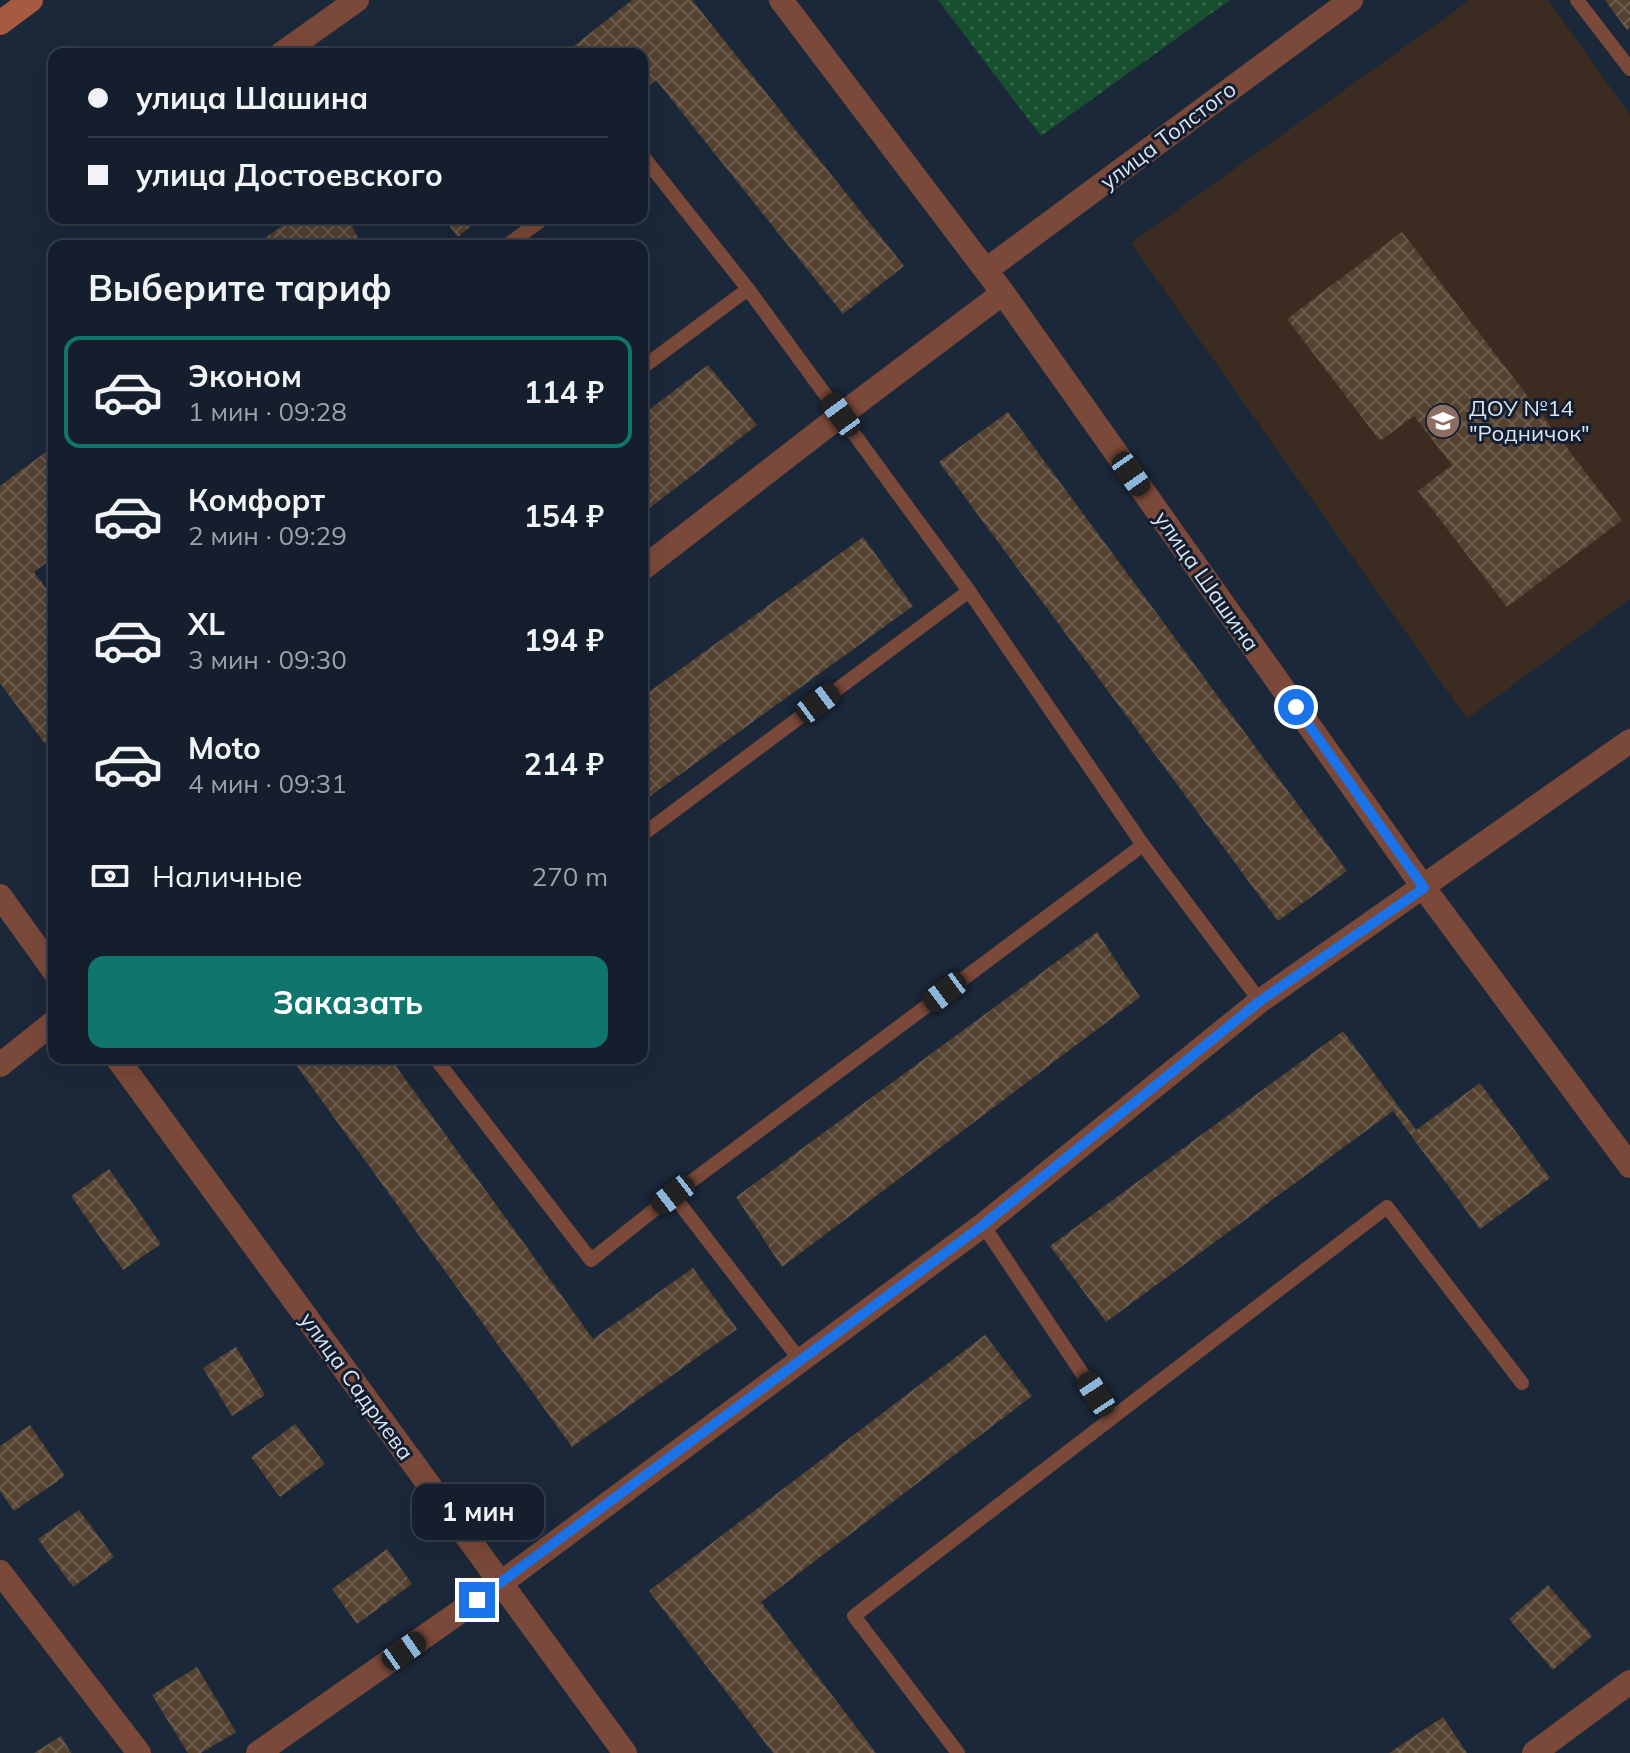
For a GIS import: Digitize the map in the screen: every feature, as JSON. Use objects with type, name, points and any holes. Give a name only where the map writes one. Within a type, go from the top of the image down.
[{"type":"main road","points":[[0,23],[31,0]]},
{"type":"street","points":[[289,48],[357,0]]},
{"type":"street","name":"улица Шашина","points":[[781,0],[1003,293],[1424,888],[1630,1166]]},
{"type":"street","name":"улица Толстого","points":[[986,270],[1351,0]]},
{"type":"street","points":[[648,564],[1003,293]]},
{"type":"street","points":[[258,1753],[501,1583],[983,1225],[1260,1001],[1630,741]]},
{"type":"street","points":[[0,896],[48,955]]},
{"type":"street","points":[[0,1065],[48,1027]]},
{"type":"street","name":"улица Садриева","points":[[121,1064],[625,1753]]},
{"type":"street","points":[[0,1572],[139,1753]]},
{"type":"street","points":[[1534,1753],[1630,1682]]},
{"type":"lane","points":[[1577,0],[1630,69]]},
{"type":"lane","points":[[648,163],[748,289],[841,415],[969,591],[1143,845],[1260,1001]]},
{"type":"lane","points":[[514,240],[536,224]]},
{"type":"lane","points":[[648,364],[748,289]]},
{"type":"lane","points":[[648,831],[969,591]]},
{"type":"lane","points":[[440,1064],[591,1260],[673,1195],[1143,845]]},
{"type":"lane","points":[[673,1195],[800,1360]]},
{"type":"lane","points":[[958,1753],[854,1616],[1387,1207],[1522,1383]]},
{"type":"lane","points":[[983,1225],[1112,1418]]},
{"type":"shaded area","name":"ДОУ №14 \"Родничок\"","points":[[1470,0],[1548,0],[1630,115],[1630,599],[1467,719],[1131,243]]},
{"type":"green space","points":[[938,0],[1230,0],[1041,136]]},
{"type":"building","points":[[632,0],[692,0],[904,266],[843,314],[656,80],[648,86],[648,48],[572,48]]},
{"type":"building","points":[[1605,0],[1630,0],[1630,27],[1627,30]]},
{"type":"building","points":[[285,224],[350,224],[360,240],[262,240]]},
{"type":"building","points":[[448,224],[474,224],[458,237]]},
{"type":"building","points":[[1402,232],[1622,520],[1507,607],[1418,491],[1452,465],[1414,416],[1380,441],[1287,319]]},
{"type":"building","points":[[708,365],[757,425],[648,509],[648,410]]},
{"type":"building","points":[[1008,412],[1347,871],[1278,921],[939,462]]},
{"type":"building","points":[[48,450],[48,562],[34,572],[48,591],[48,748],[0,683],[0,486]]},
{"type":"building","points":[[863,537],[913,606],[648,798],[648,693]]},
{"type":"building","points":[[1097,932],[1140,997],[782,1267],[736,1197]]},
{"type":"building","points":[[1343,1031],[1416,1130],[1480,1083],[1550,1178],[1480,1229],[1393,1111],[1106,1322],[1050,1246]]},
{"type":"building","points":[[295,1064],[394,1064],[593,1339],[693,1268],[737,1329],[572,1447]]},
{"type":"building","points":[[109,1169],[161,1244],[123,1270],[71,1196]]},
{"type":"building","points":[[985,1335],[1032,1396],[761,1602],[876,1753],[773,1753],[649,1591]]},
{"type":"building","points":[[236,1347],[265,1395],[232,1416],[203,1368]]},
{"type":"building","points":[[295,1424],[325,1464],[280,1497],[251,1457]]},
{"type":"building","points":[[30,1425],[65,1476],[14,1511],[0,1491],[0,1446]]},
{"type":"building","points":[[79,1510],[114,1557],[73,1587],[38,1539]]},
{"type":"building","points":[[387,1549],[412,1584],[357,1624],[332,1589]]},
{"type":"building","points":[[1548,1585],[1592,1636],[1553,1670],[1509,1619]]},
{"type":"building","points":[[197,1667],[236,1732],[201,1753],[188,1753],[152,1695]]},
{"type":"building","points":[[1443,1717],[1467,1753],[1389,1753]]},
{"type":"building","points":[[61,1736],[71,1753],[34,1753]]},
{"type":"place","name":"ДОУ №14 \"Родничок\"","points":[[1443,421]]},
{"type":"route","points":[[477,1600],[983,1225],[1260,1001],[1424,888],[1296,707]]}]
